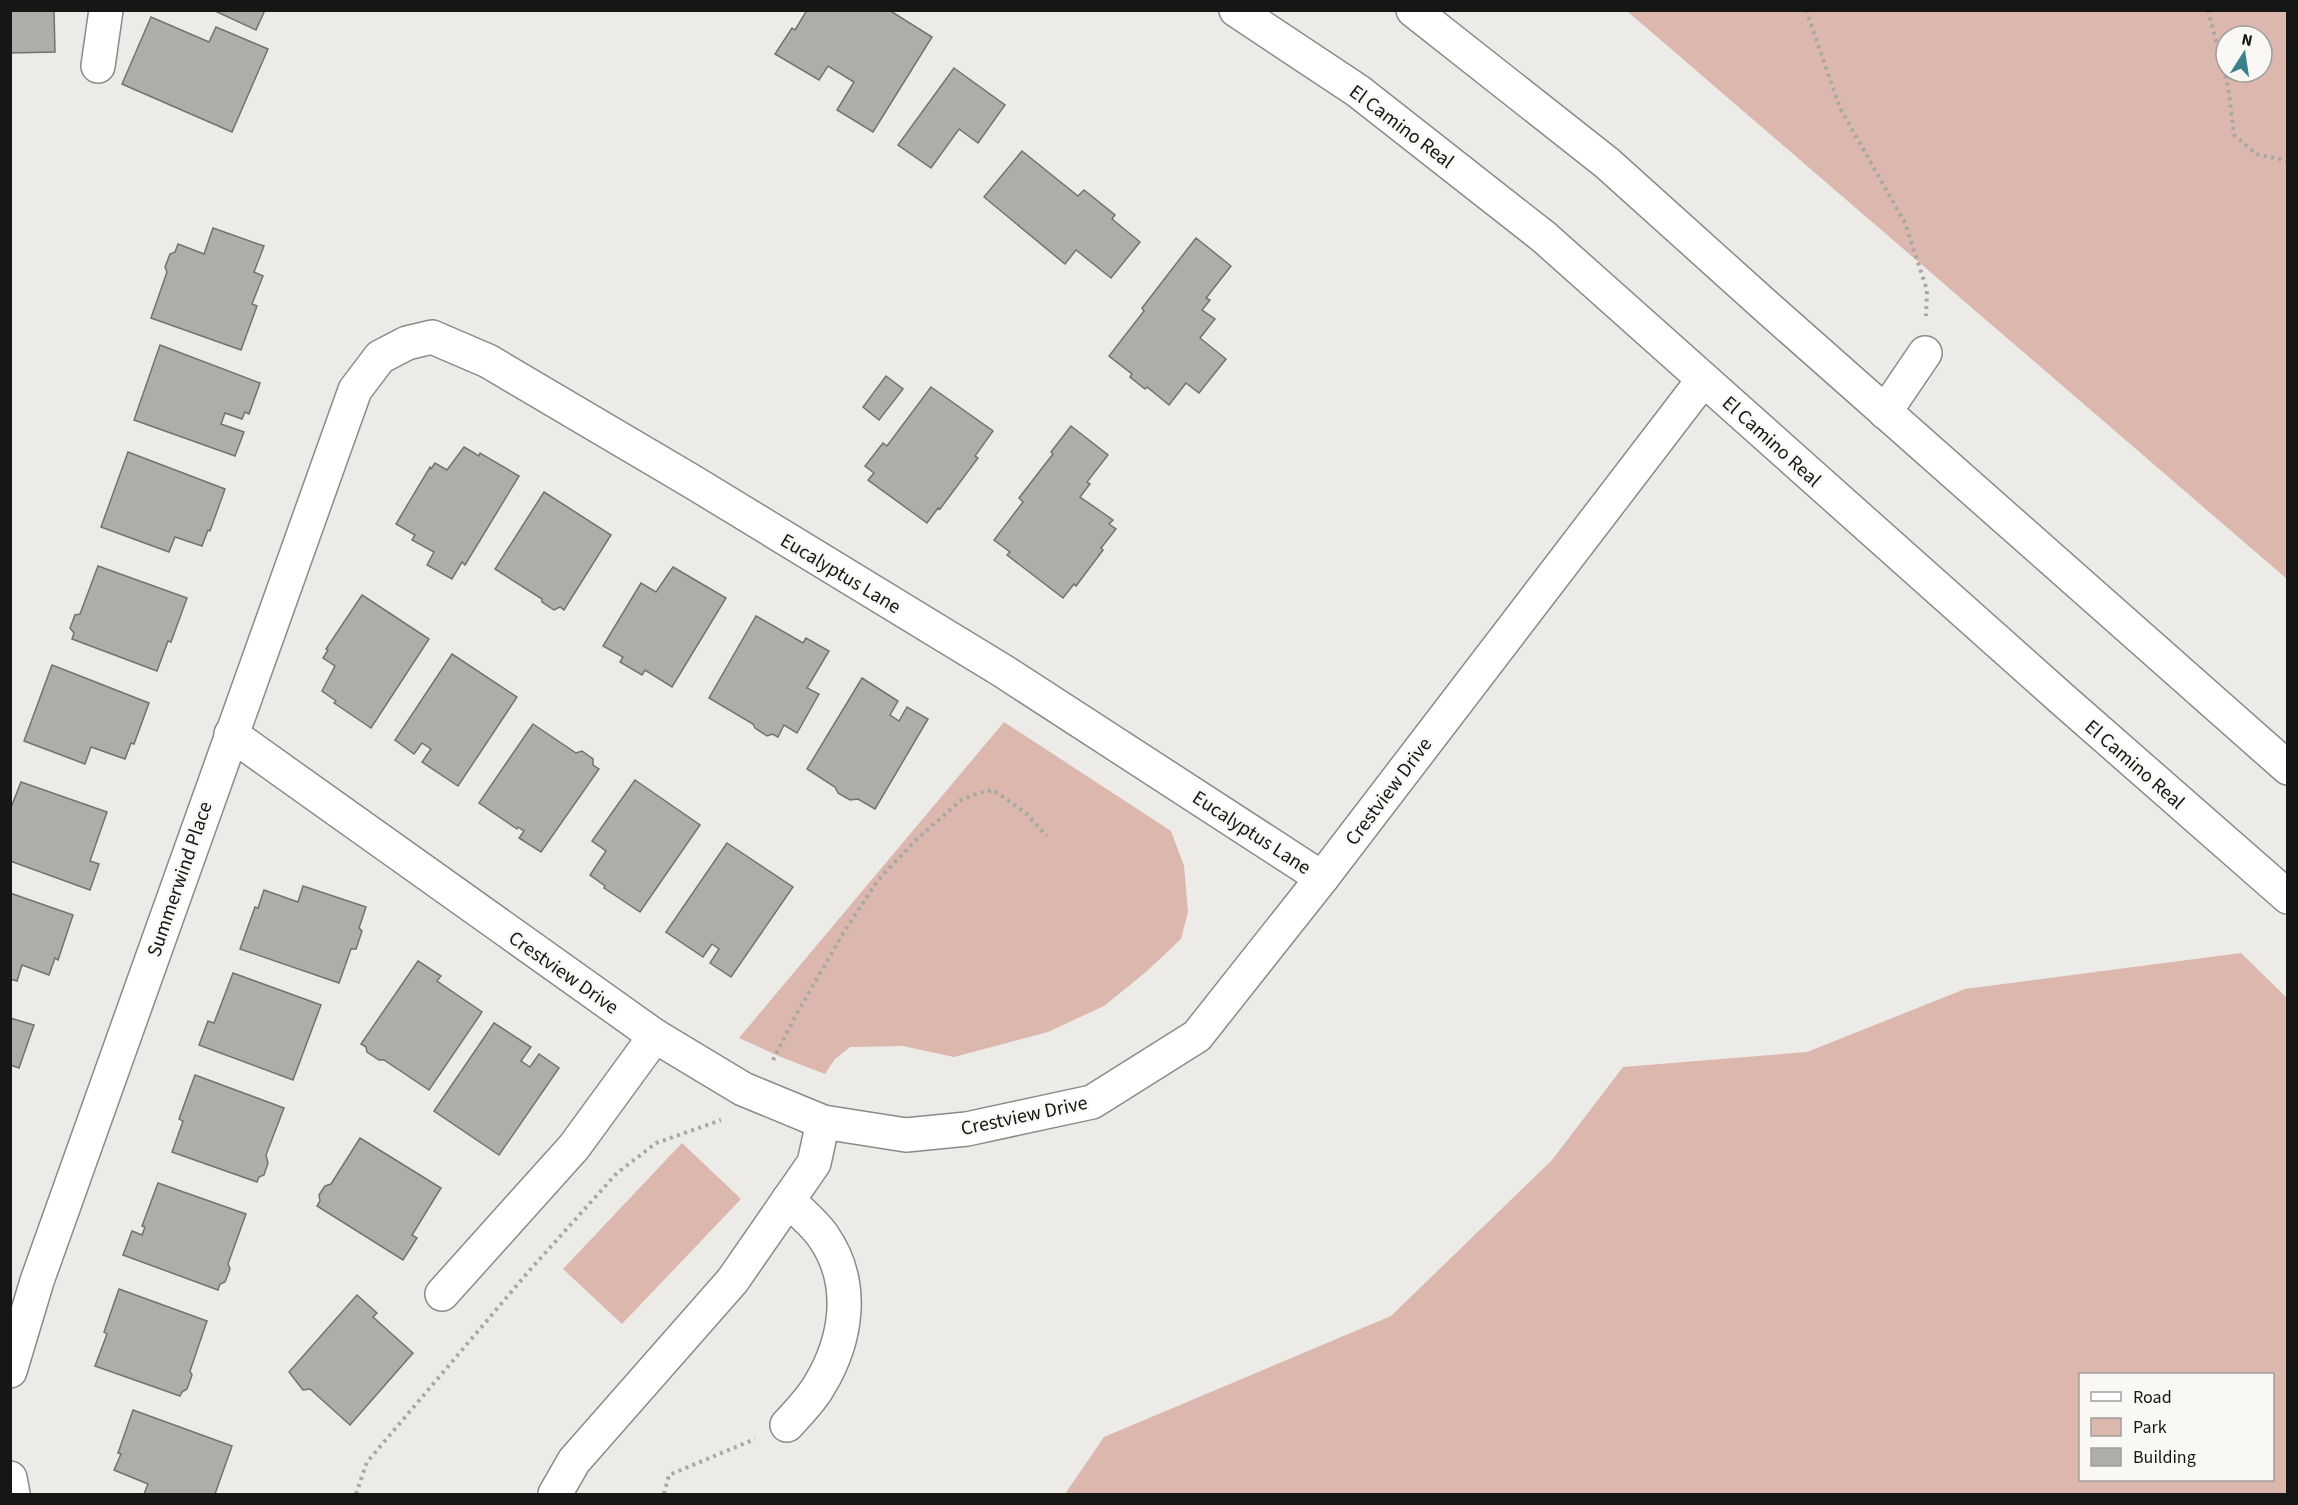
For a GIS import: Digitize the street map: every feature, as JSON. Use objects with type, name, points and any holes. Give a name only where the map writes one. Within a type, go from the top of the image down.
[{"type":"street","points":[[98,66],[106,10]]},
{"type":"street","name":"El Camino Real","points":[[1236,10],[1358,91],[1544,237],[2288,897]]},
{"type":"street","points":[[1413,10],[1607,163],[2288,768]]},
{"type":"street","name":"Eucalyptus Lane","points":[[355,390],[380,357],[407,343],[432,337],[488,362],[693,482],[1004,671],[1322,878]]},
{"type":"street","points":[[1885,412],[1925,353]]},
{"type":"street","name":"Crestview Drive","points":[[231,735],[654,1036],[743,1089],[823,1122],[906,1135],[967,1130],[1092,1102],[1197,1036],[1322,878],[1703,380]]},
{"type":"street","name":"Summerwind Place","points":[[10,1371],[37,1281],[355,390]]},
{"type":"street","points":[[442,1294],[574,1147],[654,1036]]},
{"type":"street","points":[[555,1494],[574,1461],[733,1280],[814,1163],[823,1122]]},
{"type":"street","points":[[787,1425],[819,1387],[841,1339],[846,1302],[839,1263],[823,1234],[788,1200]]},
{"type":"street","points":[[10,1478],[14,1494]]},
{"type":"path","points":[[1806,10],[1840,108],[1905,223],[1927,290],[1925,353]]},
{"type":"path","points":[[2208,10],[2228,86],[2234,135],[2256,154],[2288,161]]},
{"type":"path","points":[[773,1060],[844,932],[878,880],[916,840],[961,800],[993,790],[1002,794],[1026,813],[1047,836]]},
{"type":"path","points":[[356,1494],[368,1462],[529,1270],[617,1173],[656,1143],[721,1120]]},
{"type":"path","points":[[664,1494],[669,1475],[787,1425]]},
{"type":"green space","points":[[1627,11],[2287,11],[2287,579]]},
{"type":"green space","points":[[1004,722],[1171,831],[1184,866],[1188,912],[1181,939],[1146,972],[1104,1006],[1048,1032],[954,1057],[903,1046],[850,1047],[835,1059],[825,1074],[739,1038]]},
{"type":"green space","points":[[2241,953],[2287,998],[2287,1494],[1065,1494],[1104,1437],[1391,1316],[1552,1160],[1623,1067],[1807,1052],[1965,989]]},
{"type":"green space","points":[[682,1143],[741,1199],[622,1324],[563,1269]]},
{"type":"building","points":[[10,10],[54,10],[55,52],[10,53]]},
{"type":"building","points":[[213,10],[265,10],[256,30]]},
{"type":"building","points":[[807,10],[889,10],[932,37],[873,132],[837,110],[854,82],[828,66],[819,80],[775,54],[792,28],[795,30]]},
{"type":"building","points":[[151,17],[209,42],[216,27],[268,49],[232,132],[122,84]]},
{"type":"building","points":[[954,68],[1005,105],[978,143],[959,129],[931,168],[898,145]]},
{"type":"building","points":[[1022,151],[1078,196],[1084,190],[1115,215],[1112,219],[1140,242],[1111,278],[1076,250],[1065,264],[984,197]]},
{"type":"building","points":[[213,228],[264,246],[254,272],[263,276],[252,304],[257,306],[241,350],[151,318],[167,272],[165,267],[170,254],[175,252],[178,244],[204,254]]},
{"type":"building","points":[[1196,238],[1231,266],[1206,298],[1210,300],[1202,310],[1215,319],[1200,338],[1226,359],[1199,393],[1186,383],[1169,405],[1130,377],[1132,374],[1109,356],[1144,311],[1142,308]]},
{"type":"building","points":[[160,345],[260,383],[249,414],[245,412],[242,419],[225,413],[221,424],[244,432],[235,456],[134,420]]},
{"type":"building","points":[[886,376],[903,389],[879,420],[863,407]]},
{"type":"building","points":[[931,387],[993,431],[975,456],[978,458],[927,523],[868,480],[874,473],[865,466],[883,443],[887,446]]},
{"type":"building","points":[[1071,426],[1108,455],[1087,482],[1090,484],[1080,497],[1113,520],[1109,524],[1116,529],[1076,586],[1074,584],[1063,598],[1007,555],[1010,552],[994,540],[1023,502],[1019,498],[1053,454],[1051,452]]},
{"type":"building","points":[[464,447],[479,456],[480,453],[519,476],[465,565],[462,562],[452,579],[427,565],[434,552],[412,540],[415,535],[396,524],[430,467],[431,469],[435,463],[447,470]]},
{"type":"building","points":[[128,452],[225,489],[210,531],[208,530],[202,546],[175,537],[169,552],[101,527]]},
{"type":"building","points":[[544,492],[611,535],[564,610],[560,607],[554,610],[542,602],[542,599],[495,569]]},
{"type":"building","points":[[98,566],[187,598],[171,642],[168,641],[157,671],[72,639],[74,633],[70,628],[75,615],[80,614]]},
{"type":"building","points":[[673,567],[726,598],[672,687],[645,670],[642,675],[620,662],[623,657],[603,646],[641,583],[656,592]]},
{"type":"building","points":[[362,595],[429,639],[371,728],[334,703],[336,701],[322,691],[335,666],[323,658],[328,650],[326,649]]},
{"type":"building","points":[[756,616],[803,643],[806,638],[829,651],[807,688],[819,694],[797,733],[784,725],[778,737],[772,734],[767,736],[753,724],[709,698]]},
{"type":"building","points":[[452,654],[517,697],[458,786],[422,762],[431,749],[422,743],[414,754],[395,740]]},
{"type":"building","points":[[52,665],[149,703],[134,744],[131,743],[125,759],[91,747],[85,764],[24,741]]},
{"type":"building","points":[[862,678],[898,701],[890,715],[899,721],[907,707],[928,719],[875,809],[858,799],[850,800],[838,793],[835,787],[807,769]]},
{"type":"building","points":[[533,724],[576,753],[582,751],[593,759],[593,765],[599,769],[541,852],[519,838],[524,831],[518,827],[517,829],[479,803]]},
{"type":"building","points":[[635,780],[700,825],[640,912],[604,888],[605,886],[590,875],[606,851],[592,841]]},
{"type":"building","points":[[21,782],[107,812],[90,861],[99,864],[90,890],[10,861],[10,810]]},
{"type":"building","points":[[727,843],[793,887],[731,977],[710,963],[719,949],[712,944],[703,957],[666,932]]},
{"type":"building","points":[[303,886],[366,907],[359,928],[362,931],[356,949],[351,949],[339,983],[240,949],[255,907],[258,908],[264,890],[298,902]]},
{"type":"building","points":[[10,893],[73,915],[58,960],[55,958],[49,975],[22,965],[17,981],[10,979]]},
{"type":"building","points":[[418,961],[441,976],[437,981],[482,1012],[429,1090],[384,1060],[379,1060],[367,1052],[366,1047],[361,1044]]},
{"type":"building","points":[[233,973],[321,1005],[293,1080],[199,1045],[208,1021],[214,1023]]},
{"type":"building","points":[[10,1018],[34,1025],[19,1068],[10,1065]]},
{"type":"building","points":[[494,1023],[531,1047],[521,1061],[530,1067],[539,1054],[559,1068],[499,1155],[434,1111]]},
{"type":"building","points":[[195,1075],[284,1108],[266,1155],[268,1163],[264,1175],[259,1177],[257,1182],[172,1152],[183,1121],[179,1119]]},
{"type":"building","points":[[360,1138],[441,1188],[412,1235],[417,1238],[403,1260],[317,1206],[320,1201],[319,1195],[325,1186],[331,1184]]},
{"type":"building","points":[[158,1183],[246,1214],[228,1264],[230,1269],[225,1282],[220,1284],[218,1290],[123,1255],[132,1231],[142,1235],[145,1227],[142,1226]]},
{"type":"building","points":[[119,1289],[207,1321],[190,1371],[192,1375],[187,1389],[180,1396],[95,1366],[107,1334],[104,1332]]},
{"type":"building","points":[[357,1295],[377,1313],[373,1317],[413,1353],[350,1425],[310,1389],[303,1390],[289,1372]]},
{"type":"building","points":[[133,1410],[232,1446],[215,1494],[144,1494],[148,1484],[114,1470],[121,1454],[118,1453]]}]
